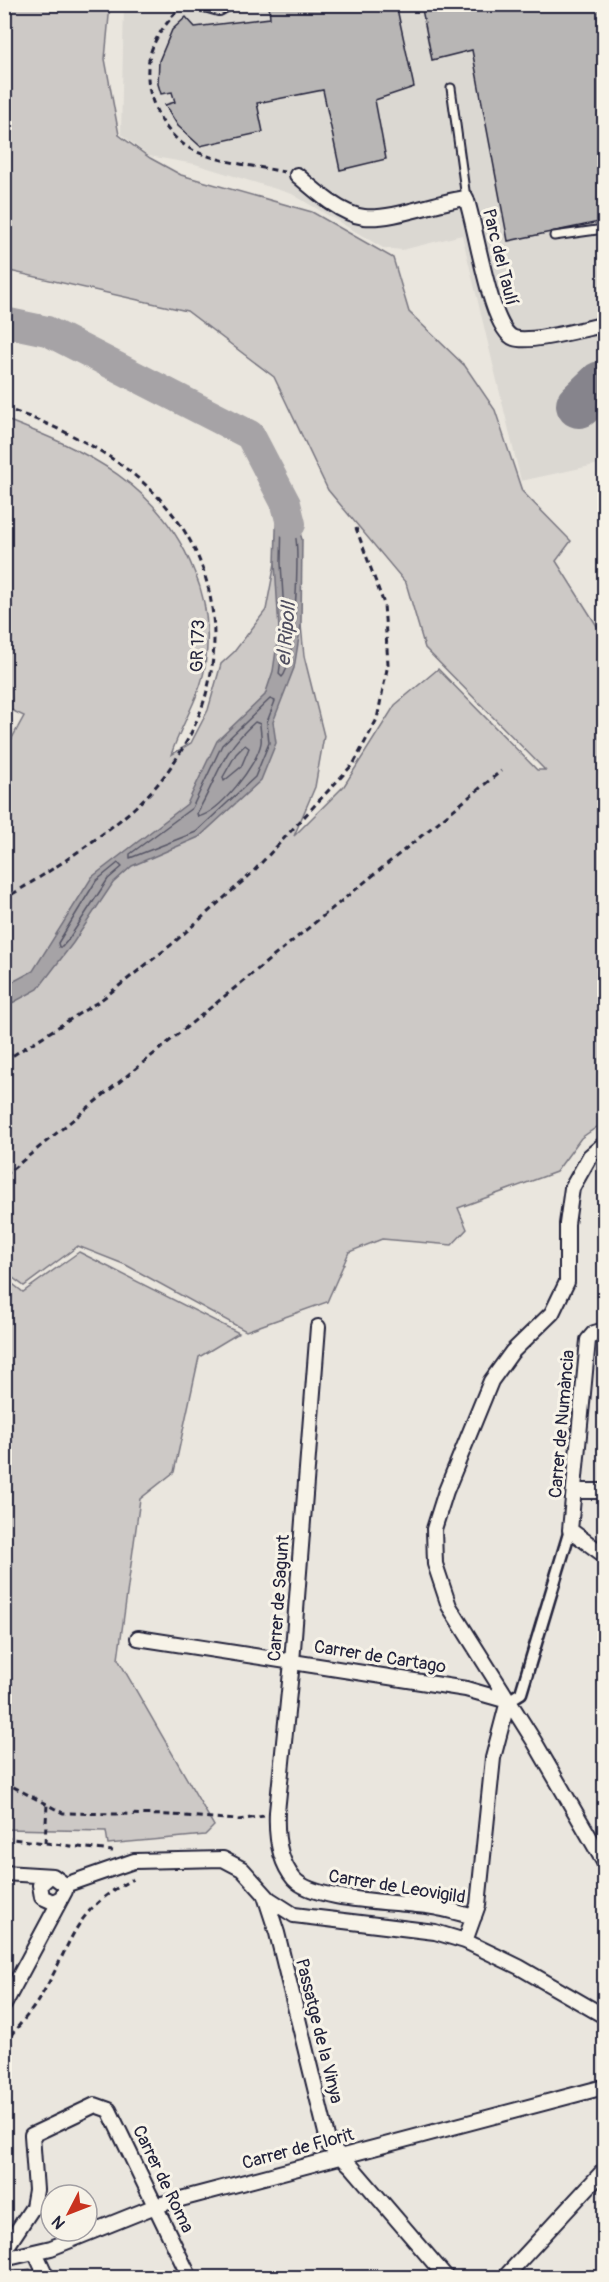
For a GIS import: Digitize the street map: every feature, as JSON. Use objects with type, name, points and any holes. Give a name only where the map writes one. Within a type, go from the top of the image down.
[{"type":"street","points":[[205,4],[219,8],[226,4]]},
{"type":"street","name":"Parc del Taulí","points":[[297,175],[316,191],[362,216],[392,214],[438,202],[466,198],[474,219],[493,311],[505,333],[515,339],[542,337],[604,325]]},
{"type":"street","points":[[604,1144],[586,1162],[572,1188],[567,1224],[567,1282],[552,1313],[512,1352],[491,1381],[446,1491],[434,1528],[435,1564],[449,1606],[604,1862]]},
{"type":"street","name":"Carrer de Sagunt","points":[[288,1869],[276,1830],[292,1662],[318,1327]]},
{"type":"street","name":"Carrer de Numància","points":[[570,1530],[588,1340],[594,1333],[604,1330]]},
{"type":"street","points":[[574,1491],[604,1491]]},
{"type":"street","points":[[465,1941],[480,1891],[493,1758],[508,1701],[521,1693],[570,1530],[604,1555]]},
{"type":"street","name":"Carrer de Cartago","points":[[138,1638],[466,1689],[508,1701]]},
{"type":"street","points":[[4,1873],[29,1884],[53,1902],[63,1892],[134,1861],[223,1859],[242,1869],[264,1894],[282,1908],[308,1918],[435,1932],[465,1941],[519,1967],[604,2016]]},
{"type":"street","name":"Carrer de Leovigild","points":[[288,1869],[295,1879],[320,1893],[438,1908],[474,1917]]},
{"type":"street","points":[[4,1873],[56,1877],[63,1892],[44,1933],[4,2005]]},
{"type":"street","points":[[44,1933],[42,1881],[49,1877]]},
{"type":"street","name":"Passatge de la Vinya","points":[[264,1894],[277,1933],[329,2145],[447,2277]]},
{"type":"street","name":"Carrer de Florit","points":[[4,2259],[35,2252],[158,2205],[604,2087]]},
{"type":"street","name":"Carrer de Roma","points":[[4,2251],[33,2207],[36,2190],[33,2135],[95,2105],[109,2110],[158,2205],[190,2277]]},
{"type":"street","points":[[504,2277],[604,2170]]},
{"type":"street","points":[[35,2252],[47,2277]]},
{"type":"lane","points":[[451,88],[466,198]]},
{"type":"lane","points":[[554,236],[604,229]]},
{"type":"path","points":[[183,4],[152,47],[149,65],[154,106],[162,122],[196,152],[297,175]]},
{"type":"path","name":"GR 173","points":[[4,408],[54,428],[104,454],[153,490],[168,507],[196,550],[207,578],[214,627],[213,654],[205,705],[192,733],[157,784],[126,814],[4,899]]},
{"type":"path","points":[[4,1061],[101,1000],[171,945],[251,874],[354,763],[377,719],[388,664],[384,604],[356,528]]},
{"type":"path","points":[[4,1176],[501,771]]},
{"type":"path","points":[[4,1782],[63,1813],[173,1815],[238,1820],[277,1812]]},
{"type":"path","points":[[45,1843],[47,1804]]},
{"type":"path","points":[[4,1838],[104,1852],[133,1849],[135,1878],[100,1899],[86,1912],[73,1931],[41,1997],[4,2044]]},
{"type":"shaded area","points":[[5,5],[110,5],[105,59],[119,135],[150,158],[181,175],[312,212],[393,258],[409,312],[465,366],[495,410],[522,491],[571,541],[556,561],[604,637],[604,1122],[581,1138],[556,1172],[458,1208],[467,1229],[452,1245],[382,1239],[349,1252],[327,1302],[246,1331],[126,1265],[78,1246],[24,1286],[5,1272],[4,753],[24,716],[5,707],[4,419],[92,458],[141,493],[161,515],[179,541],[194,571],[202,594],[206,618],[205,666],[195,700],[171,755],[191,743],[208,710],[221,664],[234,652],[266,610],[275,563],[301,625],[304,656],[324,736],[315,787],[294,836],[344,786],[395,705],[438,669],[537,770],[545,770],[425,648],[406,583],[328,490],[274,377],[187,311],[5,270]]},
{"type":"shaded area","points":[[124,5],[604,5],[604,463],[521,481],[462,235],[402,250],[383,248],[292,194],[195,164],[149,156],[121,134]]},
{"type":"shaded area","points":[[79,1252],[239,1333],[199,1357],[174,1472],[140,1499],[118,1659],[214,1826],[205,1835],[108,1844],[106,1831],[5,1829],[5,1278],[23,1292]]},
{"type":"shaded area","points":[[30,2269],[33,2277],[5,2277],[5,2273]]},
{"type":"water","points":[[273,480],[291,507],[302,539],[301,625],[294,668],[273,722],[276,743],[261,780],[199,837],[132,866],[113,883],[73,943],[38,989],[5,1007],[5,986],[33,971],[92,877],[187,804],[217,741],[265,695],[273,671],[279,630],[275,563],[277,500]]},
{"type":"building","points":[[269,4],[396,4],[414,87],[375,100],[386,159],[340,170],[323,90],[257,103],[263,132],[200,146],[178,126],[165,105],[175,102],[172,92],[161,94],[158,84],[159,61],[172,30],[186,17],[195,27],[270,18]]},
{"type":"building","points":[[421,4],[604,4],[604,221],[508,241],[472,50],[432,60]]},
{"type":"waterway","name":"el Ripoll","points":[[4,322],[47,331],[250,435],[286,504],[291,524]]},
{"type":"taxiway","points":[[579,405],[601,384]]}]
